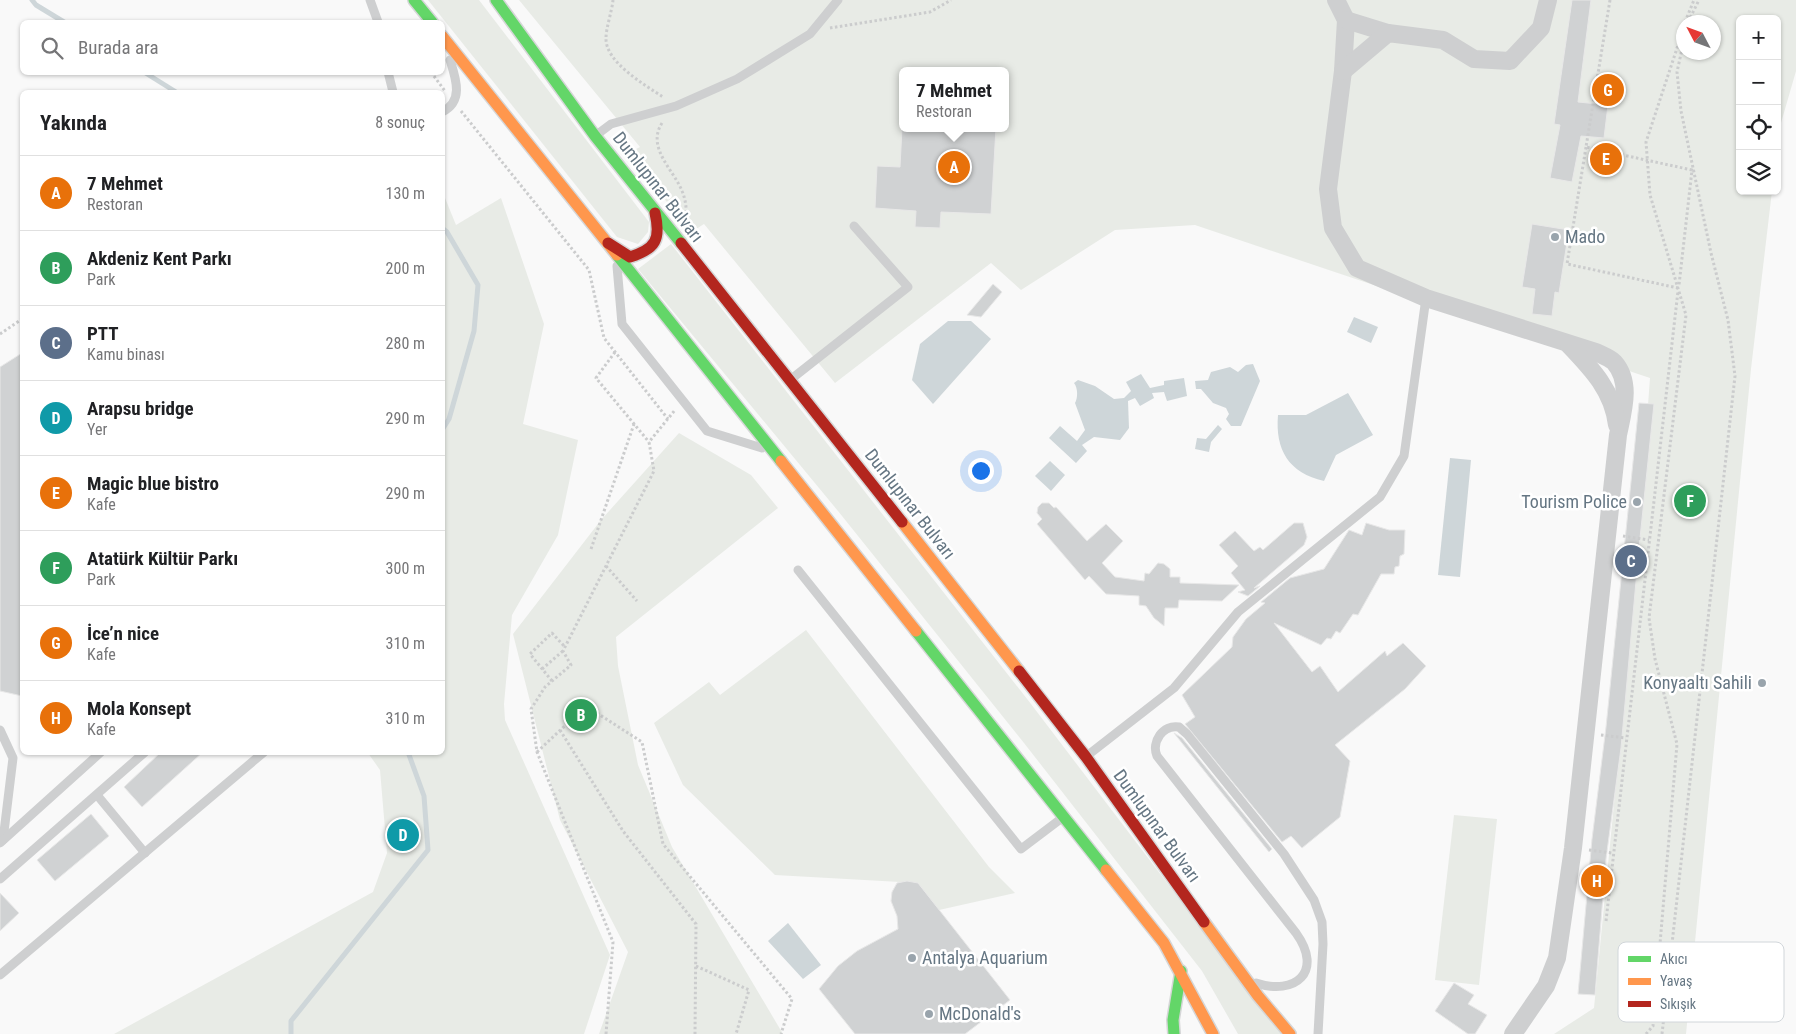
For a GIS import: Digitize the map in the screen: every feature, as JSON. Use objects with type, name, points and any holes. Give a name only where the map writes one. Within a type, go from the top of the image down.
[{"type":"main road","points":[[414,0],[430,20]]},
{"type":"main road","name":"Dumlupınar Bulvarı","points":[[496,0],[595,136],[655,213],[790,380],[1086,757],[1244,977],[1290,1034]]},
{"type":"main road","points":[[445,41],[1164,943],[1181,970],[1213,1034]]},
{"type":"main road","points":[[606,242],[630,257],[647,252],[657,240],[659,228],[655,213]]},
{"type":"main road","points":[[1174,1034],[1173,1020],[1181,970]]},
{"type":"street","points":[[1336,0],[1346,20],[1343,71],[1328,189],[1333,228],[1357,268],[1426,298],[1568,345],[1595,371],[1615,408],[1618,435],[1608,534],[1573,848],[1557,958],[1546,986],[1513,1034]]},
{"type":"street","points":[[1346,20],[1388,33],[1442,40],[1474,58],[1510,61],[1541,28],[1548,0]]},
{"type":"street","points":[[1343,71],[1388,33]]},
{"type":"lane","points":[[370,0],[377,20]]},
{"type":"lane","points":[[595,136],[612,124],[676,106],[737,79],[810,34],[838,0]]},
{"type":"lane","points":[[445,46],[453,70],[457,92],[455,103],[445,110]]},
{"type":"lane","points":[[389,75],[392,90]]},
{"type":"lane","points":[[790,380],[908,287],[854,226]]},
{"type":"lane","points":[[616,256],[622,324],[707,431],[773,452]]},
{"type":"lane","points":[[1086,757],[1174,688],[1238,612],[1380,497],[1404,456],[1426,298]]},
{"type":"lane","points":[[798,570],[1022,849],[1064,816]]},
{"type":"lane","points":[[1244,977],[1270,987],[1297,981],[1303,976],[1308,965],[1307,951],[1291,926],[1157,756],[1154,745],[1157,738],[1168,728],[1175,726],[1187,734],[1278,846],[1300,876],[1314,900],[1322,922],[1323,944],[1318,1034]]},
{"type":"lane","points":[[0,730],[12,758],[2,841]]},
{"type":"lane","points":[[2,841],[98,755]]},
{"type":"lane","points":[[0,879],[142,755]]},
{"type":"lane","points":[[0,975],[260,755]]},
{"type":"lane","points":[[97,795],[146,853]]},
{"type":"path","points":[[613,0],[606,37],[608,52],[637,80],[676,106]]},
{"type":"path","points":[[810,34],[846,24],[930,12],[951,0]]},
{"type":"path","points":[[1610,0],[1568,264],[1679,288]]},
{"type":"path","points":[[1689,15],[1694,0]]},
{"type":"path","points":[[1690,15],[1699,0]]},
{"type":"path","points":[[1660,942],[1678,744],[1655,659],[1649,618],[1686,315],[1650,195],[1646,142],[1676,51]]},
{"type":"path","points":[[1672,942],[1735,376],[1728,320],[1692,170],[1681,111],[1677,72],[1680,60]]},
{"type":"path","points":[[433,75],[445,90]]},
{"type":"path","points":[[445,90],[590,270],[604,338],[668,419]]},
{"type":"path","points":[[1586,147],[1692,170]]},
{"type":"path","points":[[1606,921],[1612,853],[1692,170]]},
{"type":"path","points":[[0,334],[20,320]]},
{"type":"path","points":[[542,669],[564,650],[654,471],[649,442],[596,378],[615,352]]},
{"type":"path","points":[[649,442],[683,401]]},
{"type":"path","points":[[591,549],[634,424]]},
{"type":"path","points":[[1608,534],[1649,540]]},
{"type":"path","points":[[606,566],[637,601]]},
{"type":"path","points":[[552,681],[530,654],[552,633],[564,650],[571,665],[545,687],[530,709],[537,752],[613,942],[606,1034]]},
{"type":"path","points":[[537,752],[586,706],[642,742],[663,844],[792,999],[781,1034]]},
{"type":"path","points":[[560,730],[622,831],[696,924],[695,1034]]},
{"type":"path","points":[[1586,733],[1626,738]]},
{"type":"path","points":[[1573,848],[1612,853]]},
{"type":"path","points":[[696,966],[749,990],[736,1034]]},
{"type":"path","points":[[1646,1034],[1653,1026],[1653,1022]]},
{"type":"shaded area","points":[[428,0],[479,0],[649,222],[648,232],[638,244],[617,237]]},
{"type":"shaded area","points":[[519,0],[1796,0],[1796,71],[1781,123],[1781,15],[1736,15],[1736,195],[1772,195],[1751,369],[1695,942],[1618,942],[1618,1022],[1687,1022],[1686,1034],[1554,1034],[1594,1008],[1632,620],[1650,378],[1195,225],[1115,230],[1021,290],[991,263],[835,383],[704,224],[693,231],[625,155],[640,147]]},
{"type":"shaded area","points":[[445,198],[456,225],[501,198],[544,324],[523,424],[578,440],[558,535],[512,615],[504,704],[505,720],[610,955],[584,1034],[114,1034],[373,892],[387,853],[380,770],[369,755],[445,755]]},
{"type":"shaded area","points":[[671,244],[1031,704],[1282,1034],[1238,1034],[1202,971],[1024,743],[838,511],[638,269]]},
{"type":"shaded area","points":[[1354,317],[1378,327],[1371,343],[1347,332]]},
{"type":"shaded area","points":[[948,321],[971,321],[991,339],[933,404],[912,380],[920,344]]},
{"type":"shaded area","points":[[1253,364],[1260,381],[1241,426],[1231,426],[1226,419],[1229,414],[1226,408],[1213,403],[1201,389],[1196,389],[1195,381],[1208,380],[1211,372],[1230,367],[1238,372],[1246,365]]},
{"type":"shaded area","points":[[1141,374],[1150,388],[1164,385],[1164,381],[1184,378],[1187,396],[1167,401],[1164,392],[1152,393],[1154,398],[1140,406],[1135,398],[1128,401],[1129,428],[1120,440],[1094,437],[1082,445],[1087,451],[1076,463],[1049,438],[1060,426],[1077,441],[1085,430],[1075,403],[1077,393],[1074,383],[1078,380],[1095,386],[1114,399],[1124,398],[1131,391],[1126,382]]},
{"type":"shaded area","points":[[1348,393],[1373,435],[1336,455],[1324,481],[1302,472],[1293,466],[1282,449],[1279,439],[1278,415],[1306,415]]},
{"type":"shaded area","points":[[1218,425],[1222,429],[1211,442],[1209,452],[1195,449],[1197,438],[1206,439]]},
{"type":"shaded area","points":[[679,433],[751,475],[778,508],[616,637],[618,666],[638,765],[672,847],[783,1034],[599,1034],[628,952],[560,820],[513,634],[601,520]]},
{"type":"shaded area","points":[[1450,458],[1471,460],[1460,577],[1438,575]]},
{"type":"shaded area","points":[[1050,461],[1065,475],[1051,491],[1035,476]]},
{"type":"shaded area","points":[[806,630],[989,867],[1015,893],[939,910],[918,883],[775,875],[683,785],[654,723],[709,682],[720,695]]},
{"type":"shaded area","points":[[1454,815],[1497,819],[1479,985],[1435,980]]},
{"type":"shaded area","points":[[788,923],[821,965],[803,979],[768,941]]},
{"type":"building","points":[[1572,0],[1591,0],[1578,102],[1608,105],[1604,138],[1581,136],[1572,182],[1550,178],[1560,125],[1554,124]]},
{"type":"building","points":[[902,132],[996,132],[991,214],[941,212],[940,228],[915,227],[916,211],[875,208],[877,166],[900,167]]},
{"type":"building","points":[[1532,224],[1569,230],[1559,293],[1555,292],[1552,316],[1532,314],[1535,289],[1522,287]]},
{"type":"building","points":[[993,284],[1002,292],[981,317],[967,315]]},
{"type":"building","points":[[20,354],[20,696],[0,691],[0,367]]},
{"type":"building","points":[[1639,403],[1654,404],[1621,748],[1606,859],[1595,995],[1578,994],[1592,839],[1606,727]]},
{"type":"building","points":[[1042,503],[1049,503],[1054,508],[1056,507],[1087,541],[1106,524],[1123,541],[1102,563],[1115,577],[1144,581],[1145,573],[1149,574],[1158,563],[1164,564],[1170,569],[1170,577],[1180,577],[1180,583],[1239,585],[1222,601],[1179,600],[1178,608],[1165,608],[1164,626],[1154,618],[1146,606],[1139,605],[1139,596],[1106,594],[1089,576],[1085,580],[1037,524],[1042,519],[1037,513],[1038,507]]},
{"type":"building","points":[[1294,523],[1303,523],[1307,537],[1304,545],[1254,588],[1260,586],[1248,596],[1238,592],[1245,590],[1231,573],[1238,566],[1219,545],[1235,531],[1254,551],[1260,547],[1263,550]]},
{"type":"building","points":[[1366,523],[1389,530],[1405,530],[1404,554],[1400,556],[1399,566],[1395,567],[1394,574],[1381,574],[1358,615],[1353,614],[1340,633],[1336,631],[1331,639],[1327,638],[1321,645],[1274,623],[1312,672],[1320,666],[1338,692],[1385,651],[1387,656],[1403,643],[1426,666],[1405,689],[1335,745],[1350,761],[1340,817],[1302,848],[1291,836],[1282,842],[1185,724],[1195,717],[1182,695],[1232,647],[1233,637],[1246,619],[1265,603],[1261,602],[1290,578],[1324,569],[1349,530],[1362,535]]},
{"type":"building","points":[[1174,733],[1182,738],[1272,849],[1269,852]]},
{"type":"building","points":[[158,755],[200,755],[142,807],[124,787]]},
{"type":"building","points":[[91,814],[109,836],[55,881],[37,860]]},
{"type":"building","name":"Antalya Aquarium","points":[[907,881],[918,883],[1010,1000],[965,1034],[855,1034],[819,989],[838,966],[857,951],[898,929],[897,916],[891,901],[892,892],[897,883]]},
{"type":"building","points":[[0,893],[19,913],[0,931]]},
{"type":"building","points":[[1454,983],[1474,995],[1468,1004],[1487,1015],[1475,1034],[1468,1034],[1435,1011]]},
{"type":"waterway","points":[[32,0],[36,5],[61,20]]},
{"type":"waterway","points":[[149,75],[173,90]]},
{"type":"waterway","points":[[445,230],[478,285],[474,331],[449,419],[445,425]]},
{"type":"waterway","points":[[291,1034],[291,1021],[428,850],[424,796],[409,755]]},
{"type":"traffic: fast","points":[[414,0],[430,20]]},
{"type":"traffic: fast","points":[[496,0],[595,136],[681,243]]},
{"type":"traffic: fast","points":[[617,255],[781,461]]},
{"type":"traffic: fast","points":[[916,631],[1106,870]]},
{"type":"traffic: fast","points":[[1174,1034],[1173,1020],[1181,971]]},
{"type":"traffic: slow","points":[[445,40],[617,255]]},
{"type":"traffic: slow","points":[[781,461],[916,631]]},
{"type":"traffic: slow","points":[[902,522],[1019,671]]},
{"type":"traffic: slow","points":[[1106,870],[1164,943],[1213,1034]]},
{"type":"traffic: slow","points":[[1204,922],[1258,996],[1290,1034]]},
{"type":"traffic: jam","points":[[608,243],[630,257],[646,250],[657,236],[655,213]]},
{"type":"traffic: jam","points":[[681,243],[902,522]]},
{"type":"traffic: jam","points":[[1019,671],[1086,757],[1204,922]]},
{"type":"place","name":"İce’n nice","points":[[1608,90]]},
{"type":"place","name":"Magic blue bistro","points":[[1606,159]]},
{"type":"place","name":"7 Mehmet","points":[[954,167]]},
{"type":"place","name":"Mado","points":[[1555,237]]},
{"type":"place","name":"Atatürk Kültür Parkı","points":[[1690,501]]},
{"type":"place","name":"Tourism Police","points":[[1637,502]]},
{"type":"place","name":"PTT","points":[[1631,561]]},
{"type":"place","name":"Konyaaltı Sahili","points":[[1762,683]]},
{"type":"place","name":"Akdeniz Kent Parkı","points":[[581,715]]},
{"type":"place","name":"Arapsu bridge","points":[[403,835]]},
{"type":"place","name":"Mola Konsept","points":[[1597,881]]},
{"type":"place","name":"Antalya Aquarium","points":[[912,958]]},
{"type":"place","name":"McDonald's","points":[[929,1014]]}]
